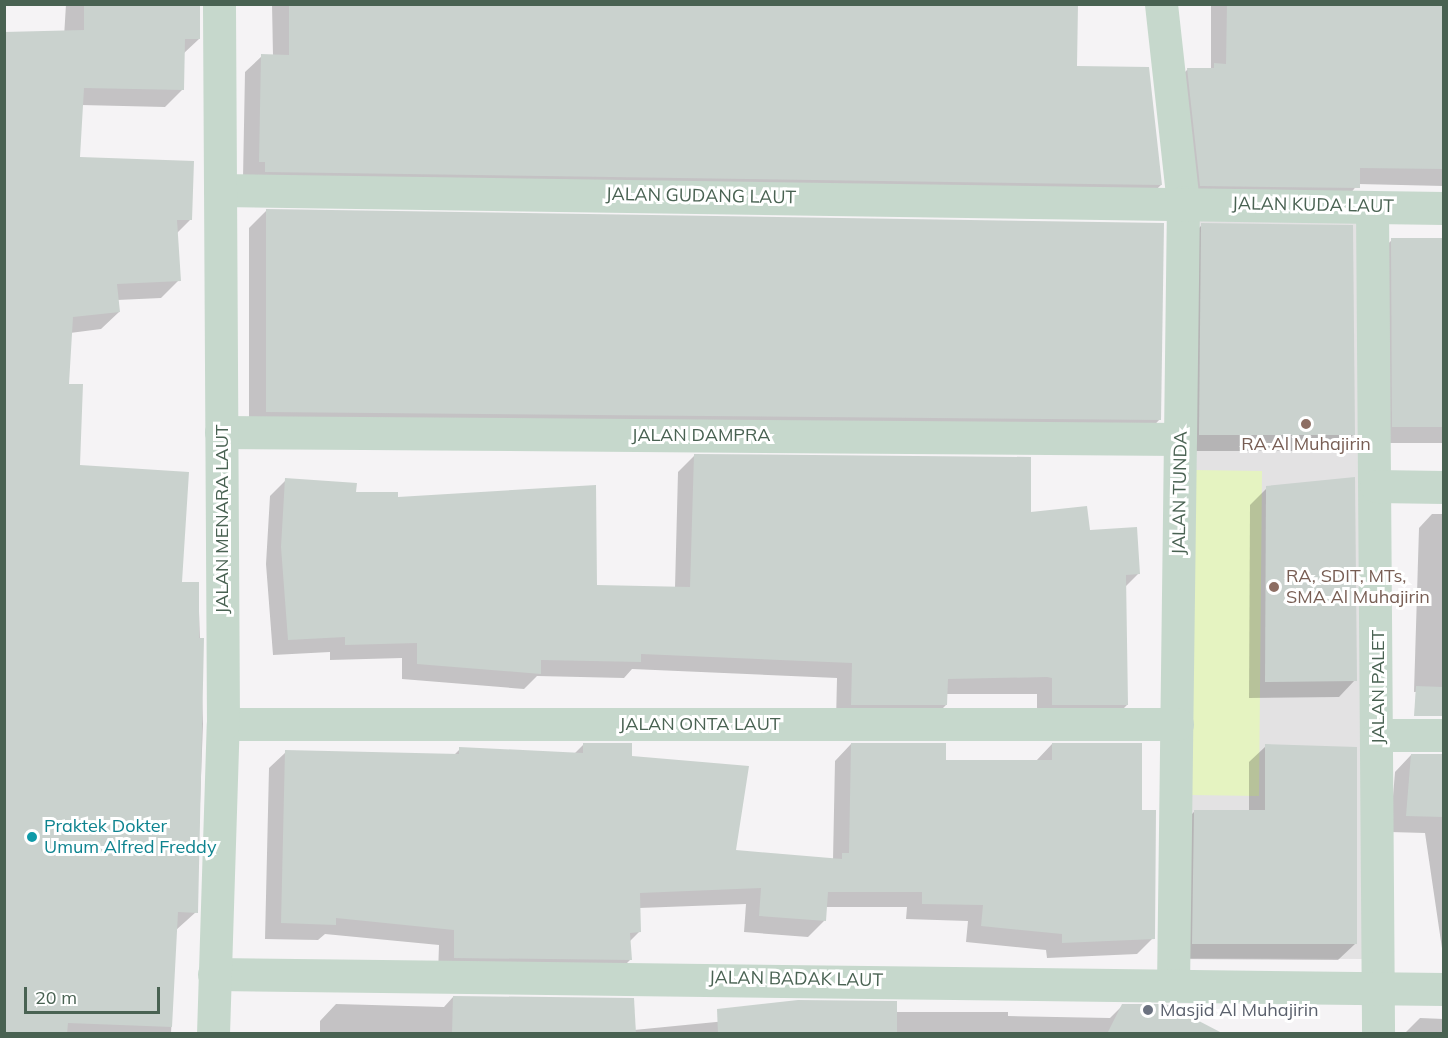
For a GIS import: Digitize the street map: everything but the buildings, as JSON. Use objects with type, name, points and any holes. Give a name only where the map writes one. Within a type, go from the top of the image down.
[{"type":"street","name":"JALAN MENARA LAUT","points":[[213,1034],[223,724],[219,4]]},
{"type":"street","name":"JALAN TUNDA","points":[[1161,4],[1183,202],[1173,983]]},
{"type":"street","name":"JALAN GUDANG LAUT","points":[[220,190],[1183,202]]},
{"type":"street","name":"JALAN KUDA LAUT","points":[[1183,202],[1443,208]]},
{"type":"street","name":"JALAN PALET","points":[[1372,207],[1378,735],[1378,1034]]},
{"type":"street","name":"JALAN DAMPRA","points":[[221,432],[1180,439]]},
{"type":"street","points":[[1376,486],[1443,487]]},
{"type":"street","name":"JALAN ONTA LAUT","points":[[223,724],[1178,724]]},
{"type":"street","points":[[1378,735],[1443,735]]},
{"type":"street","name":"JALAN BADAK LAUT","points":[[214,974],[1173,983],[1443,989]]},
{"type":"shaded area","name":"RA, SDIT, MTs, SMA Al Muhajirin","points":[[1190,210],[1364,216],[1363,959],[1181,958]]},
{"type":"green space","points":[[1193,470],[1262,471],[1259,796],[1190,795]]},
{"type":"place","name":"RA Al Muhajirin","points":[[1306,424]]},
{"type":"place","name":"RA, SDIT, MTs, SMA Al Muhajirin","points":[[1274,587]]},
{"type":"place","name":"Praktek Dokter Umum Alfred Freddy","points":[[32,837]]},
{"type":"place","name":"Masjid Al Muhajirin","points":[[1148,1010]]}]
